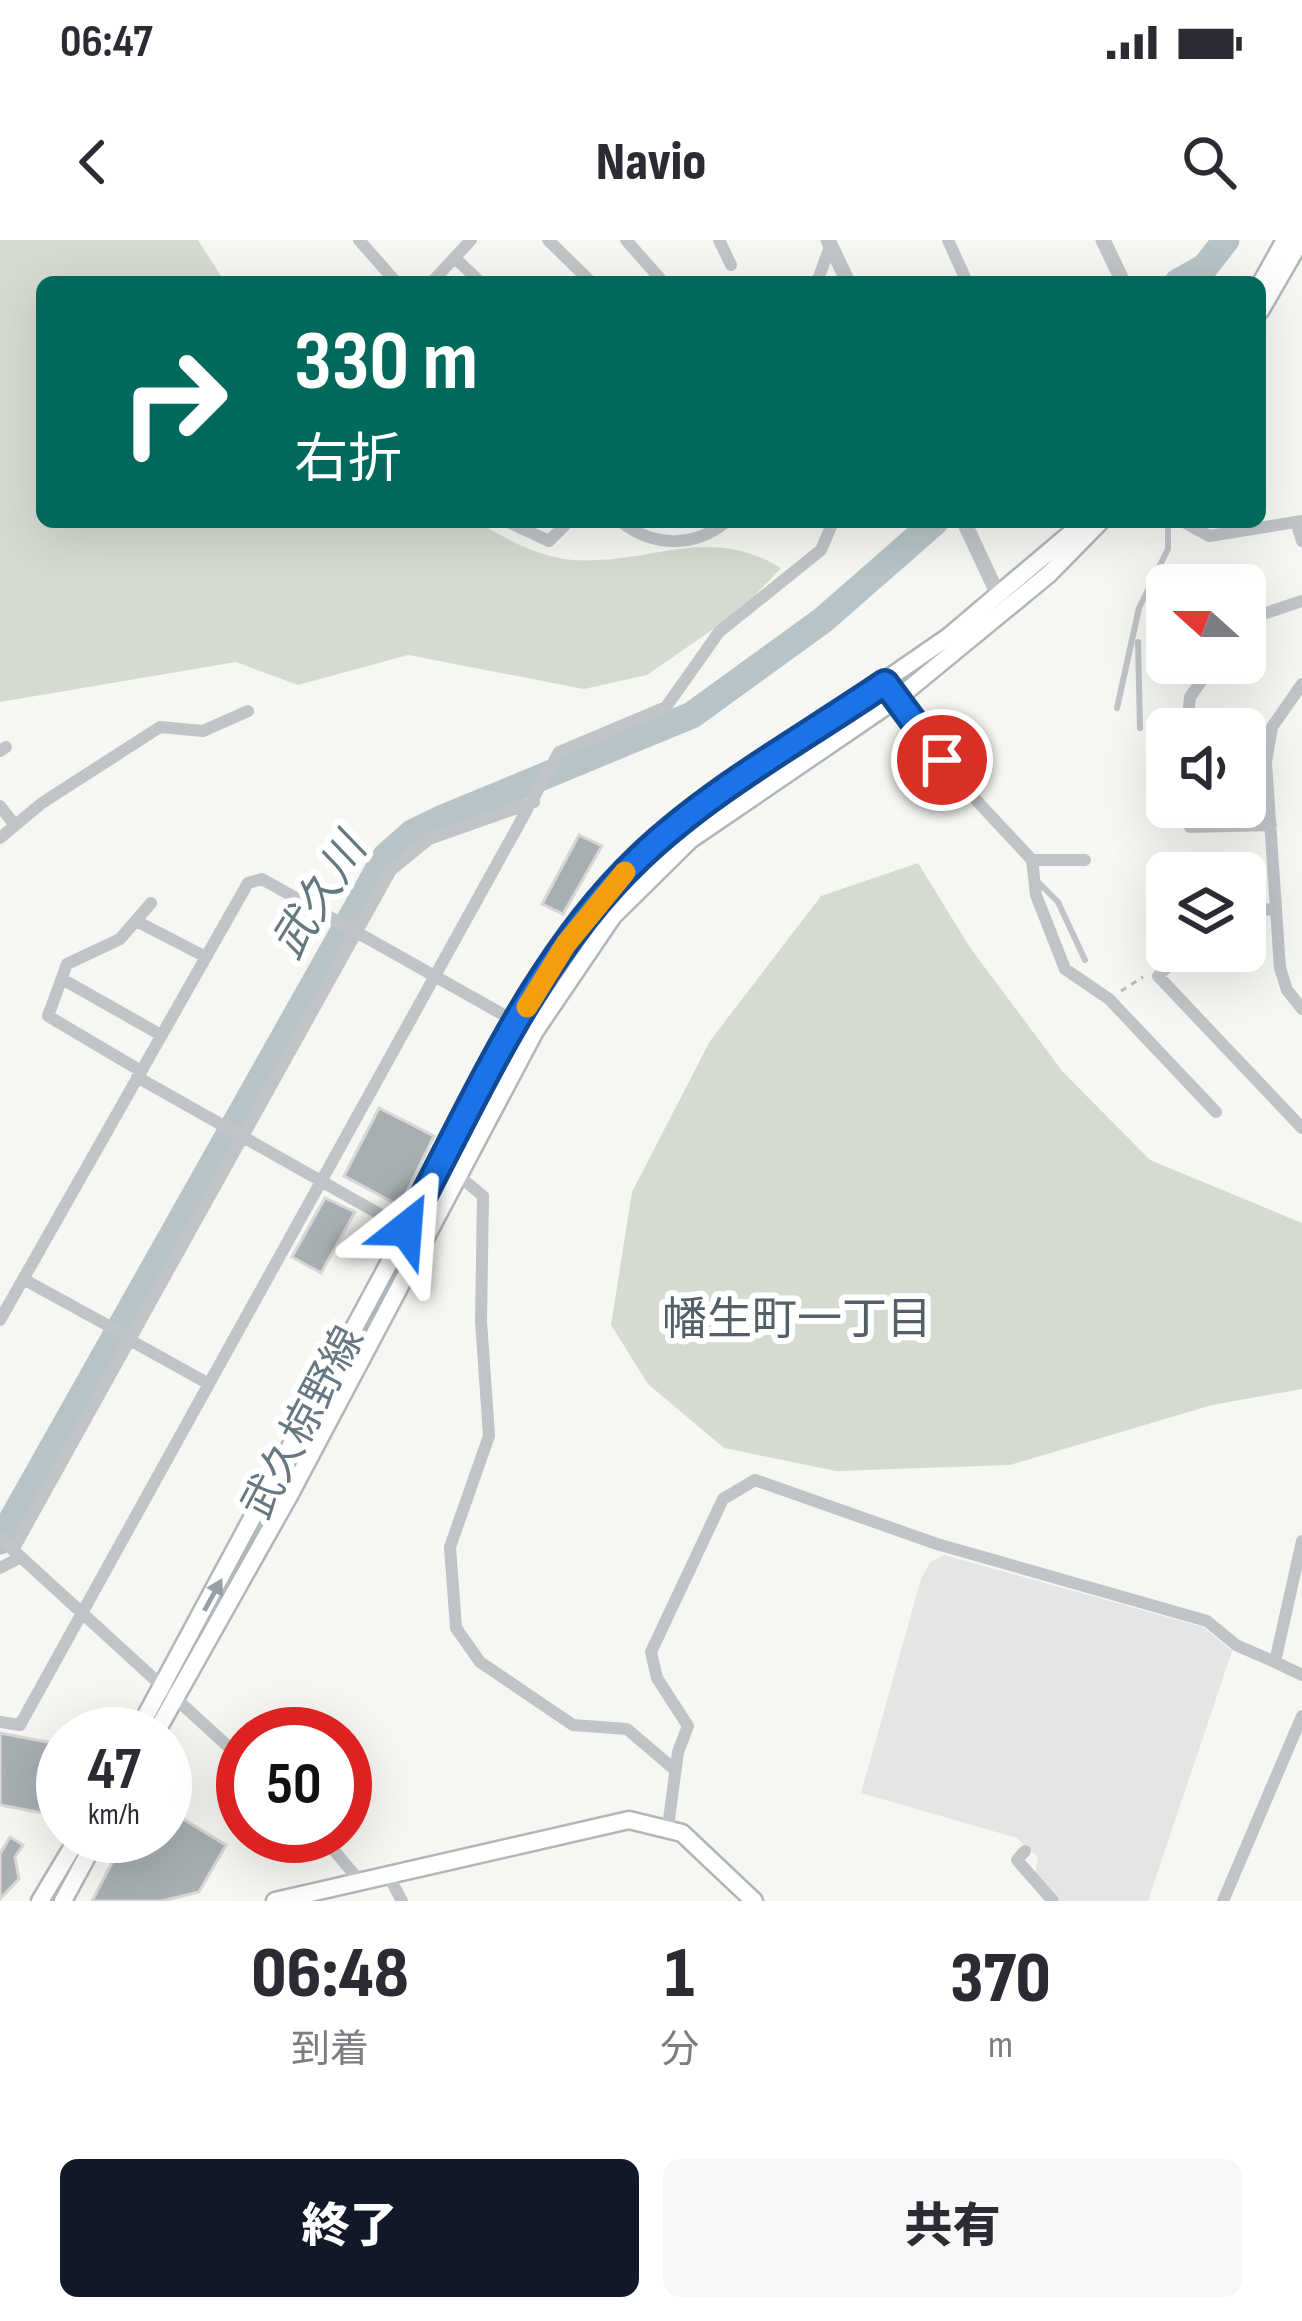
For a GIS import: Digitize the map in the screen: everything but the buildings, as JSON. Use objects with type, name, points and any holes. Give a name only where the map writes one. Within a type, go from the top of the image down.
[{"type":"main road","points":[[1265,276],[1285,240]]},
{"type":"main road","points":[[1266,300],[1300,240]]},
{"type":"main road","name":"武久椋野線","points":[[157,1707],[424,1239],[556,995],[639,887],[738,804],[898,698],[1078,528]]},
{"type":"main road","name":"武久椋野線","points":[[163,1707],[406,1229],[566,944],[636,861],[677,824],[1002,603],[1093,528]]},
{"type":"main road","points":[[275,1901],[617,1820],[668,1827],[699,1844],[754,1901]]},
{"type":"main road","points":[[40,1901],[63,1863]]},
{"type":"main road","points":[[63,1901],[83,1863]]},
{"type":"street","points":[[359,240],[391,276]]},
{"type":"street","points":[[438,276],[471,240]]},
{"type":"street","points":[[548,240],[585,276]]},
{"type":"street","points":[[626,240],[658,276]]},
{"type":"street","points":[[719,240],[731,265]]},
{"type":"street","points":[[948,240],[964,276]]},
{"type":"street","points":[[1103,240],[1120,276]]},
{"type":"street","points":[[818,276],[831,242]]},
{"type":"street","points":[[831,242],[845,276]]},
{"type":"street","points":[[455,258],[474,276]]},
{"type":"street","points":[[1266,526],[1299,521],[1302,541]]},
{"type":"street","points":[[521,528],[550,541],[562,528]]},
{"type":"street","points":[[632,528],[673,543],[717,528]]},
{"type":"street","points":[[0,1722],[20,1725],[544,788],[559,752],[666,707],[719,632],[821,550],[830,528]]},
{"type":"street","points":[[967,528],[1002,603]]},
{"type":"street","points":[[1195,528],[1209,536],[1257,528]]},
{"type":"street","points":[[1266,613],[1302,602]]},
{"type":"street","points":[[885,683],[963,786],[1032,860],[1060,962],[1109,999],[1216,1112]]},
{"type":"street","points":[[1302,684],[1268,736],[1283,981],[1302,1009]]},
{"type":"street","points":[[0,838],[160,727],[203,730],[248,711]]},
{"type":"street","points":[[0,1568],[391,870],[413,848],[484,815],[534,802]]},
{"type":"street","points":[[0,806],[14,824]]},
{"type":"street","points":[[1266,825],[1271,825]]},
{"type":"street","points":[[1032,860],[1085,860]]},
{"type":"street","points":[[0,1320],[248,883],[262,879],[518,1023]]},
{"type":"street","points":[[151,903],[112,945],[68,964],[48,1016],[220,1124],[424,1239]]},
{"type":"street","points":[[1266,909],[1276,910]]},
{"type":"street","points":[[138,922],[206,956]]},
{"type":"street","points":[[1162,972],[1158,976],[1302,1128]]},
{"type":"street","points":[[62,980],[161,1035]]},
{"type":"street","points":[[459,1176],[483,1196],[481,1321],[489,1436],[450,1547],[456,1628],[480,1662],[573,1725],[627,1729],[675,1770]]},
{"type":"street","points":[[23,1280],[209,1384]]},
{"type":"street","points":[[668,1827],[675,1770],[688,1726],[658,1678],[651,1652],[723,1498],[755,1480],[892,1530],[1207,1621],[1236,1645],[1302,1675]]},
{"type":"street","points":[[1275,1661],[1299,1571],[1302,1541]]},
{"type":"street","points":[[11,1548],[216,1736]]},
{"type":"street","points":[[1223,1901],[1302,1716]]},
{"type":"street","points":[[1024,1851],[1017,1860],[1053,1901]]},
{"type":"street","points":[[344,1863],[358,1880]]},
{"type":"street","points":[[387,1873],[402,1901]]},
{"type":"lane","points":[[1117,708],[1141,603],[1168,548],[1168,528]]},
{"type":"lane","points":[[1137,631],[1140,728]]},
{"type":"lane","points":[[1036,880],[1058,902],[1085,960]]},
{"type":"path","points":[[1109,999],[1147,975],[1158,976]]},
{"type":"shaded area","points":[[0,240],[198,240],[221,276],[36,276],[36,528],[489,528],[524,547],[573,560],[703,547],[754,555],[781,568],[741,610],[647,675],[584,689],[408,655],[298,685],[236,662],[0,702]]},
{"type":"shaded area","points":[[918,863],[971,949],[1063,1072],[1150,1160],[1302,1223],[1302,1389],[1212,1405],[1010,1465],[836,1471],[724,1448],[648,1384],[611,1325],[632,1192],[710,1041],[821,896]]},
{"type":"shaded area","points":[[944,1555],[1203,1627],[1232,1651],[1148,1901],[1060,1901],[1035,1874],[1038,1857],[1017,1838],[861,1793],[921,1579],[930,1562]]},
{"type":"waterway","name":"武久川","points":[[1189,276],[1205,267],[1226,240]]},
{"type":"waterway","name":"武久川","points":[[0,1541],[386,856],[412,833],[443,818],[692,715],[823,620],[928,528]]},
{"type":"slow traffic","points":[[527,1007],[566,944],[625,872]]},
{"type":"district","name":"幡生町一丁目","points":[[797,1320]]},
{"type":"route","points":[[406,1229],[566,944],[636,861],[677,824],[885,683],[942,760]]}]
